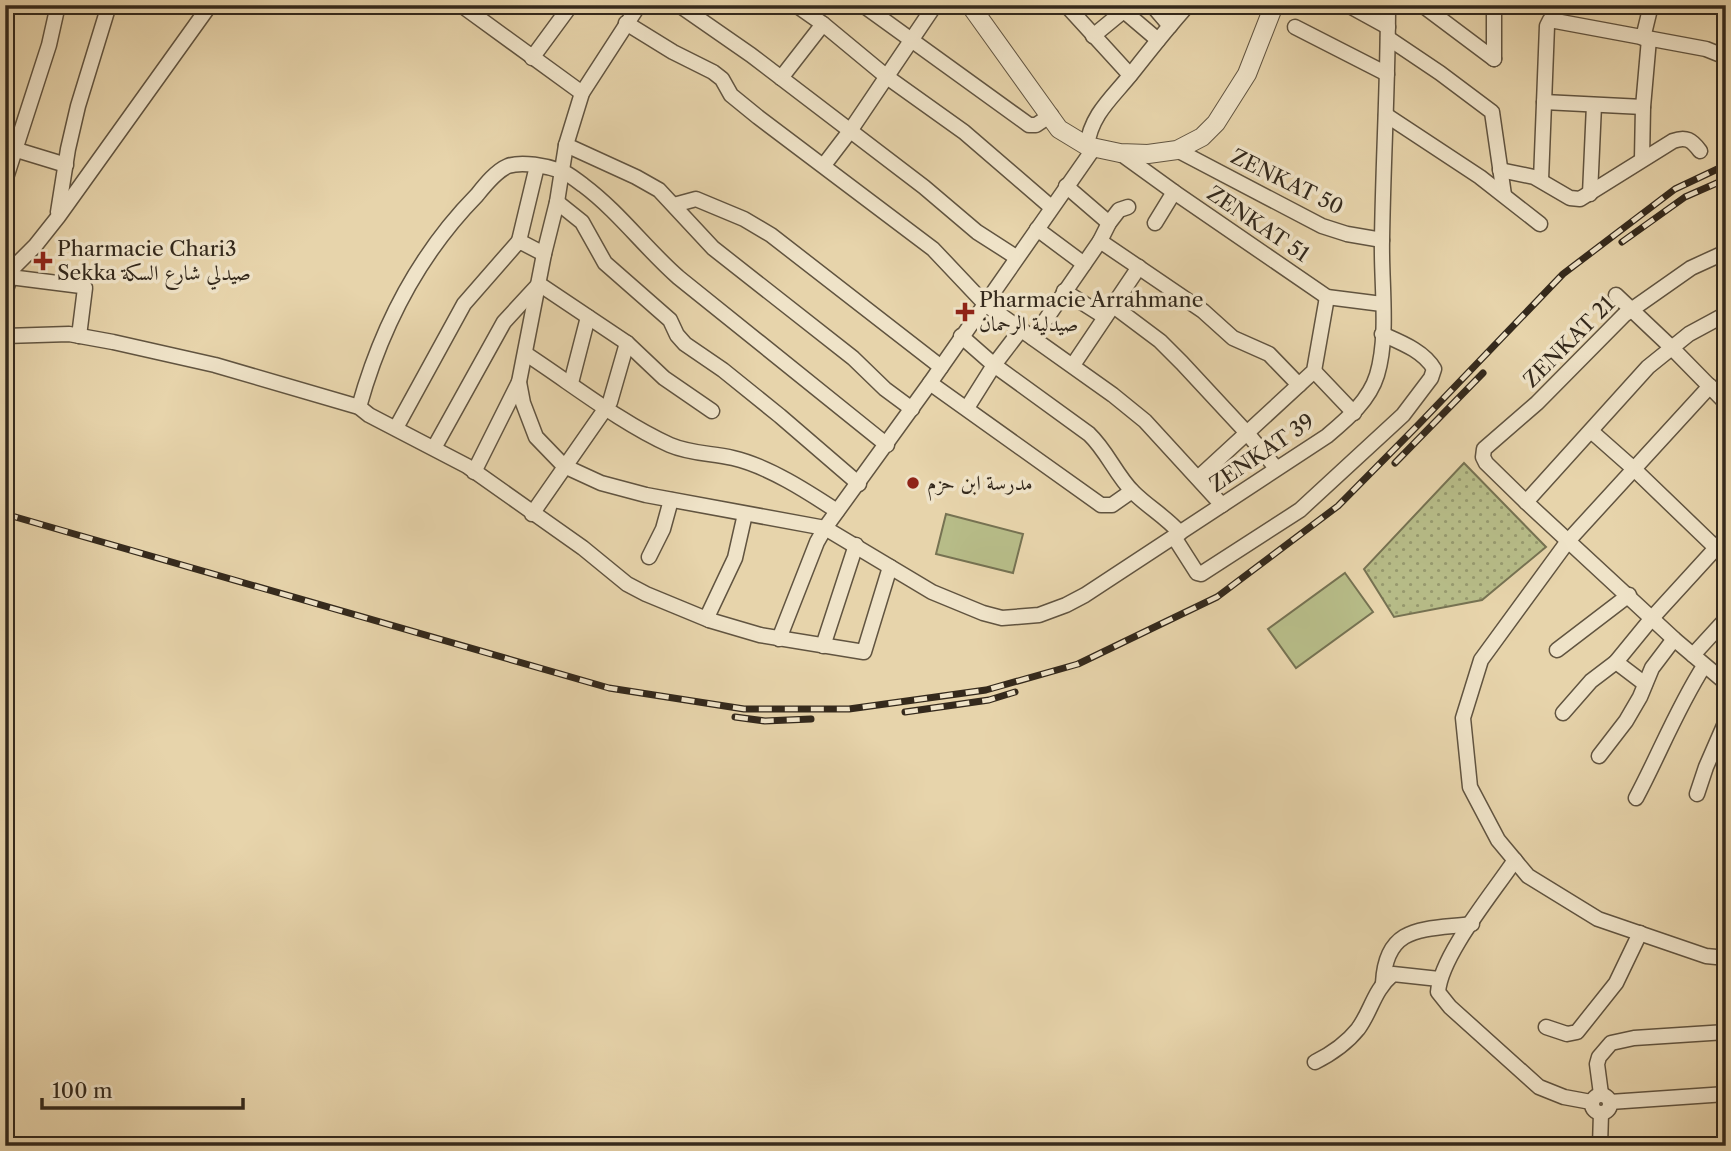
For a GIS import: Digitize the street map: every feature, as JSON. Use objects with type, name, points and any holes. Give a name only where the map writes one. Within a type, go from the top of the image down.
[{"type":"street","points":[[5,23],[8,5]]},
{"type":"street","points":[[5,181],[10,148],[42,67],[58,5]]},
{"type":"street","points":[[58,217],[78,106],[109,5]]},
{"type":"street","points":[[5,293],[10,271],[58,217],[210,5]]},
{"type":"street","points":[[461,5],[582,93]]},
{"type":"street","points":[[532,58],[571,5]]},
{"type":"street","points":[[474,472],[519,382],[557,202],[566,145],[582,93],[639,5]]},
{"type":"street","points":[[679,5],[781,78],[977,232],[1016,257]]},
{"type":"street","points":[[796,5],[887,77],[964,132],[1051,207]]},
{"type":"street","points":[[863,5],[1029,125],[1037,125],[1051,115]]},
{"type":"street","points":[[824,165],[935,5]]},
{"type":"street","points":[[970,5],[1059,129],[1091,147],[1120,153],[1148,154],[1177,150],[1202,137],[1227,109],[1247,74],[1275,5]]},
{"type":"street","points":[[1066,5],[1130,75]]},
{"type":"street","points":[[1152,5],[1170,26]]},
{"type":"street","points":[[779,639],[825,528],[887,445],[1066,186],[1091,147],[1089,133],[1108,99],[1188,5]]},
{"type":"street","points":[[1348,5],[1388,32],[1492,112],[1504,195]]},
{"type":"street","name":"ZENKAT 39","points":[[564,466],[601,484],[671,500],[825,528],[959,605],[1002,618],[1039,615],[1066,606],[1326,436],[1353,413],[1364,399],[1376,376],[1382,334],[1388,5]]},
{"type":"street","points":[[1422,5],[1494,59],[1494,6]]},
{"type":"street","points":[[1642,159],[1646,38],[1651,5]]},
{"type":"street","points":[[1093,36],[1125,12],[1158,40]]},
{"type":"street","points":[[1541,180],[1547,26],[1550,20],[1706,49],[1726,57]]},
{"type":"street","points":[[626,23],[713,72],[722,79],[731,95],[933,249],[985,304],[1026,335],[1073,365],[1145,421],[1222,505]]},
{"type":"street","points":[[781,78],[823,24]]},
{"type":"street","points":[[1295,27],[1387,74]]},
{"type":"street","points":[[1544,102],[1643,107]]},
{"type":"street","points":[[1590,194],[1594,105]]},
{"type":"street","points":[[1386,115],[1504,195],[1540,223]]},
{"type":"street","points":[[1500,170],[1541,180],[1573,198],[1580,199],[1642,159],[1681,138],[1691,140],[1700,151]]},
{"type":"street","points":[[566,145],[659,190],[720,254],[853,358],[912,409]]},
{"type":"street","points":[[10,148],[66,165]]},
{"type":"street","name":"ZENKAT 50","points":[[1177,150],[1322,226],[1347,234],[1382,240]]},
{"type":"street","name":"ZENKAT 51","points":[[1120,153],[1327,297],[1382,304]]},
{"type":"street","points":[[359,407],[367,379],[396,307],[431,248],[460,212],[503,169],[514,164],[563,171],[602,199],[678,277],[887,445]]},
{"type":"street","points":[[396,428],[464,304],[519,241],[537,166]]},
{"type":"street","points":[[1066,186],[1109,223]]},
{"type":"street","points":[[1155,223],[1174,192]]},
{"type":"street","points":[[674,205],[696,199],[744,219],[771,235],[941,367]]},
{"type":"street","points":[[557,202],[582,222],[605,263],[670,320],[685,344],[752,393],[859,484]]},
{"type":"street","points":[[967,408],[994,365],[1026,335],[1064,291],[1100,241],[1109,223],[1119,210],[1128,207]]},
{"type":"street","points":[[1037,229],[1084,264]]},
{"type":"street","points":[[519,241],[544,254]]},
{"type":"street","points":[[1100,241],[1203,311],[1233,338],[1269,354],[1299,385]]},
{"type":"street","name":"ZENKAT 21","points":[[1526,502],[1486,463],[1482,453],[1484,449],[1519,421],[1619,319],[1695,265],[1726,252]]},
{"type":"street","points":[[1073,365],[1139,267]]},
{"type":"street","points":[[10,271],[85,288],[79,336]]},
{"type":"street","points":[[539,284],[627,343],[664,378],[712,411]]},
{"type":"street","points":[[434,447],[504,322],[539,284]]},
{"type":"street","points":[[1064,291],[1109,311],[1160,341],[1247,433],[1276,468]]},
{"type":"street","points":[[1616,295],[1719,392],[1634,469],[1568,541],[1481,660],[1463,718],[1470,787],[1498,840],[1528,876],[1598,919],[1706,956],[1726,958]]},
{"type":"street","points":[[1198,478],[1314,371],[1327,297]]},
{"type":"street","points":[[1726,314],[1705,324],[1671,347],[1640,375],[1526,502],[1674,639],[1726,682]]},
{"type":"street","points":[[571,383],[588,317]]},
{"type":"street","points":[[961,337],[994,365],[1089,433],[1100,444],[1132,491],[1168,519],[1197,573],[1201,574],[1300,510],[1403,415],[1431,378],[1434,369],[1424,358],[1406,345],[1382,334]]},
{"type":"street","points":[[5,336],[79,336],[215,365],[359,407],[474,472],[583,548],[627,584],[709,620],[779,639],[864,652],[891,567]]},
{"type":"street","points":[[532,514],[612,398],[627,343]]},
{"type":"street","points":[[526,354],[633,426],[668,444],[697,454],[733,458],[810,493],[837,511]]},
{"type":"street","points":[[1314,371],[1353,413]]},
{"type":"street","points":[[519,382],[523,403],[536,437],[564,466]]},
{"type":"street","points":[[930,383],[1101,505],[1112,505],[1132,491]]},
{"type":"street","points":[[1563,713],[1591,681],[1616,662],[1721,542],[1591,431]]},
{"type":"street","points":[[649,558],[663,529],[671,500]]},
{"type":"street","points":[[709,620],[709,613],[734,558],[746,514]]},
{"type":"street","points":[[823,646],[856,545]]},
{"type":"street","points":[[1557,650],[1629,596]]},
{"type":"street","points":[[1693,655],[1726,620]]},
{"type":"street","points":[[1599,757],[1626,721],[1652,668],[1674,639]]},
{"type":"street","points":[[1616,662],[1645,684]]},
{"type":"street","points":[[1636,799],[1676,714],[1704,666]]},
{"type":"street","points":[[1697,794],[1726,720]]},
{"type":"street","points":[[1515,860],[1439,979],[1438,992],[1450,1007],[1539,1087],[1564,1097],[1601,1103],[1726,1094]]},
{"type":"street","points":[[1383,983],[1388,952],[1399,939],[1425,930],[1472,924]]},
{"type":"street","points":[[1546,1027],[1567,1034],[1577,1032],[1616,983],[1640,933]]},
{"type":"street","points":[[1314,1062],[1333,1053],[1358,1028],[1383,983],[1393,974],[1439,979]]},
{"type":"street","points":[[1600,1146],[1599,1056],[1611,1043],[1634,1038],[1726,1032]]},
{"type":"green space","points":[[1464,463],[1546,547],[1482,600],[1394,617],[1364,569]]},
{"type":"green space","points":[[946,514],[1023,534],[1013,573],[936,554]]},
{"type":"green space","points":[[1345,573],[1373,612],[1296,668],[1268,629]]},
{"type":"railway","points":[[5,514],[609,688],[744,709],[849,709],[986,690],[1078,664],[1217,597],[1338,506],[1563,274],[1675,189],[1726,165]]},
{"type":"railway","points":[[1622,242],[1685,197],[1726,179]]},
{"type":"railway","points":[[1395,463],[1483,373]]},
{"type":"railway","points":[[905,712],[989,700],[1015,692]]},
{"type":"railway","points":[[735,717],[765,721],[811,719]]},
{"type":"place","name":"Pharmacie Chari3 Sekka صيدلي شارع السكة","points":[[43,261]]},
{"type":"place","name":"Pharmacie Arrahmane صيدلية الرحمان","points":[[965,312]]},
{"type":"place","name":"مدرسة ابن حزم","points":[[913,483]]}]
